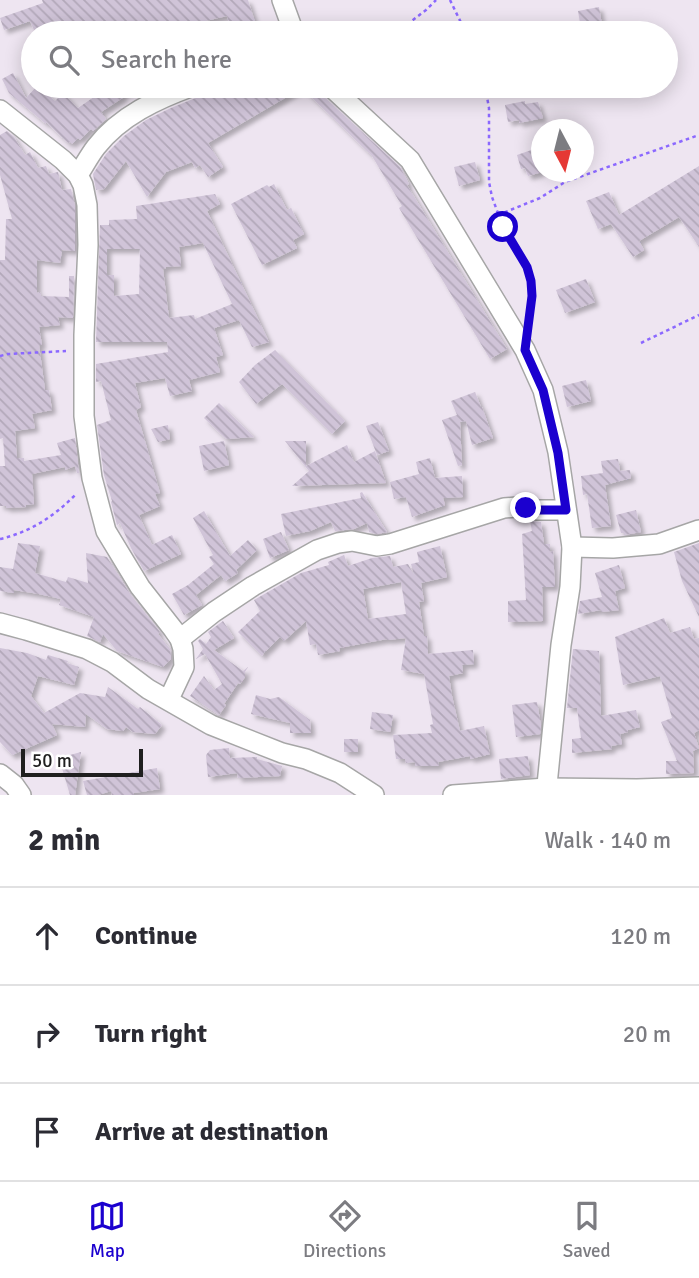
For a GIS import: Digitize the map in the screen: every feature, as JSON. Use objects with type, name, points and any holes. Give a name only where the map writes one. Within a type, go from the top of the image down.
[{"type":"street","points":[[282,0],[290,21]]},
{"type":"street","points":[[78,175],[96,147],[116,127],[148,104],[163,98]]},
{"type":"street","points":[[343,98],[410,160],[525,350],[543,390],[558,453],[572,547],[570,587],[561,645],[546,792]]},
{"type":"street","points":[[0,110],[78,175],[83,185],[87,205],[88,245],[84,416],[92,478],[106,531],[140,587],[180,639],[184,667],[169,699]]},
{"type":"street","points":[[180,639],[253,586],[317,550],[352,541],[377,546],[390,544],[504,508],[566,510]]},
{"type":"street","points":[[572,547],[613,548],[659,544],[699,530]]},
{"type":"street","points":[[0,623],[87,649],[111,662],[148,689],[211,725],[340,773],[374,795]]},
{"type":"street","points":[[0,774],[14,785],[21,795]]},
{"type":"street","points":[[453,795],[699,787]]},
{"type":"path","points":[[412,21],[436,0]]},
{"type":"path","points":[[450,0],[460,21]]},
{"type":"path","points":[[487,98],[489,182],[492,197],[503,227],[527,267],[531,281],[532,296],[525,350]]},
{"type":"path","points":[[498,215],[540,198],[565,182],[699,135]]},
{"type":"path","points":[[641,344],[699,315]]},
{"type":"path","points":[[0,356],[49,351],[84,352]]},
{"type":"path","points":[[0,539],[43,522],[92,478]]},
{"type":"building","points":[[42,0],[248,0],[255,21],[228,21],[227,16],[205,21],[21,21],[21,24],[4,30],[0,18],[43,3]]},
{"type":"building","points":[[599,7],[601,21],[580,21],[578,11]]},
{"type":"building","points":[[13,73],[21,88],[21,98],[51,98],[55,101],[58,98],[68,98],[78,108],[92,98],[122,98],[101,112],[106,119],[93,131],[91,129],[72,144],[9,93],[2,79]]},
{"type":"building","points":[[196,98],[285,98],[208,143],[223,167],[208,177],[200,165],[195,168],[192,162],[166,172],[147,197],[126,161],[104,189],[96,190],[93,174],[106,154],[146,120]]},
{"type":"building","points":[[312,98],[325,98],[400,167],[409,184],[407,185],[507,349],[490,359],[399,208],[402,206],[372,156]]},
{"type":"building","points":[[525,101],[525,104],[538,102],[543,118],[519,123],[519,120],[508,122],[505,105]]},
{"type":"building","points":[[7,131],[25,155],[30,152],[38,168],[46,166],[49,174],[58,172],[62,190],[71,189],[75,206],[75,251],[62,250],[60,263],[37,260],[37,293],[40,292],[41,296],[69,297],[69,276],[74,276],[73,318],[58,317],[60,325],[39,327],[45,390],[49,390],[52,410],[32,414],[35,428],[15,431],[17,458],[24,458],[24,461],[61,455],[57,443],[75,438],[79,473],[75,466],[65,470],[65,467],[32,474],[34,504],[6,508],[0,506],[0,466],[5,466],[3,438],[0,439],[0,260],[5,260],[6,219],[12,219],[0,175],[0,135]]},
{"type":"building","points":[[531,150],[531,175],[528,176],[525,168],[521,169],[517,155]]},
{"type":"building","points":[[475,162],[480,180],[459,186],[454,167]]},
{"type":"building","points":[[699,166],[699,247],[679,217],[639,241],[644,250],[633,257],[611,224],[598,229],[586,201],[609,192],[619,215]]},
{"type":"building","points":[[274,184],[287,210],[291,208],[304,234],[293,240],[297,248],[262,265],[231,204]]},
{"type":"building","points":[[215,194],[220,204],[207,211],[269,342],[252,347],[239,320],[214,328],[223,355],[216,357],[220,372],[189,380],[192,391],[170,396],[165,378],[135,383],[141,407],[136,410],[160,493],[155,494],[160,506],[139,515],[152,545],[172,535],[181,554],[144,571],[120,523],[117,525],[104,475],[97,425],[111,420],[101,381],[96,382],[96,364],[168,352],[167,342],[96,342],[100,225],[109,225],[109,220],[137,219],[136,206]],"holes":[[[203,243],[232,304],[195,319],[194,315],[169,318],[163,269],[181,266],[179,247]],[[107,249],[140,249],[139,294],[114,296],[114,275],[107,275]]]},
{"type":"building","points":[[586,279],[595,302],[565,313],[556,290]]},
{"type":"building","points":[[275,350],[345,421],[332,434],[282,384],[256,404],[239,382]]},
{"type":"building","points":[[586,380],[591,401],[567,407],[562,386]]},
{"type":"building","points":[[475,392],[493,438],[472,445],[466,421],[460,422],[462,465],[458,466],[442,420],[457,415],[451,401]]},
{"type":"building","points":[[219,403],[254,437],[226,439],[204,418]]},
{"type":"building","points":[[378,422],[389,451],[377,455],[366,426]]},
{"type":"building","points":[[168,425],[170,439],[158,442],[151,429]]},
{"type":"building","points":[[224,441],[229,465],[204,471],[199,446]]},
{"type":"building","points":[[285,441],[306,441],[306,466],[347,445],[354,462],[375,451],[386,483],[292,486],[309,471]]},
{"type":"building","points":[[430,458],[435,478],[462,476],[463,497],[443,498],[445,505],[412,517],[406,497],[394,499],[390,482],[419,474],[416,462]]},
{"type":"building","points":[[618,459],[620,471],[630,470],[631,478],[605,485],[611,526],[592,528],[587,494],[583,495],[581,476],[603,473],[601,461]]},
{"type":"building","points":[[362,492],[387,532],[369,532],[367,523],[354,529],[335,531],[331,522],[310,531],[286,536],[281,514],[361,498]]},
{"type":"building","points":[[636,510],[641,532],[624,535],[616,515]]},
{"type":"building","points":[[204,511],[230,556],[248,540],[257,550],[236,570],[238,573],[225,581],[221,575],[196,595],[202,605],[184,615],[172,594],[214,564],[209,557],[213,555],[193,518]]},
{"type":"building","points":[[530,521],[541,522],[544,544],[550,544],[550,552],[553,551],[555,587],[542,587],[543,621],[508,622],[508,601],[526,600],[522,534],[532,531]]},
{"type":"building","points":[[281,532],[289,550],[270,558],[263,539]]},
{"type":"building","points":[[18,543],[40,546],[35,573],[66,582],[68,577],[88,583],[86,553],[107,557],[130,594],[160,632],[158,634],[170,649],[171,659],[163,667],[117,651],[103,634],[100,642],[87,636],[94,617],[59,605],[61,599],[14,590],[14,593],[0,591],[0,567],[13,569]]},
{"type":"building","points":[[699,543],[699,617],[682,581],[674,552]]},
{"type":"building","points":[[440,546],[447,577],[421,583],[424,601],[419,602],[428,654],[473,650],[474,664],[462,665],[463,673],[449,676],[452,696],[460,731],[484,726],[490,754],[438,762],[439,766],[415,766],[415,762],[406,763],[405,759],[396,759],[393,735],[432,733],[430,725],[433,724],[424,674],[401,670],[406,638],[339,648],[340,651],[318,655],[316,644],[310,645],[306,621],[284,641],[280,637],[262,656],[238,632],[260,611],[254,600],[301,573],[329,565],[328,562],[344,555],[348,566],[372,558],[390,556],[393,567],[408,564],[414,575],[411,564],[419,562],[417,552]],"holes":[[[401,582],[406,614],[368,619],[363,589]]]},
{"type":"building","points":[[619,565],[625,588],[615,591],[619,610],[578,614],[580,601],[602,597],[595,573]]},
{"type":"building","points":[[664,618],[670,633],[690,627],[694,639],[699,638],[699,730],[694,733],[699,748],[693,751],[694,773],[666,774],[666,761],[677,761],[661,722],[672,718],[660,676],[623,685],[615,637]]},
{"type":"building","points":[[223,621],[234,638],[214,650],[243,671],[248,667],[245,677],[238,683],[219,715],[190,696],[204,676],[214,690],[222,684],[205,654],[196,659],[203,649],[198,641],[200,639],[206,644],[211,637],[208,632]]},
{"type":"building","points":[[0,648],[46,660],[48,655],[79,667],[74,685],[38,676],[31,696],[44,713],[80,693],[105,697],[108,687],[162,725],[155,734],[133,732],[126,727],[123,731],[107,729],[86,714],[85,727],[52,724],[57,735],[12,755],[0,742]]},
{"type":"building","points":[[573,649],[599,651],[601,716],[636,710],[640,727],[620,734],[622,744],[611,746],[612,749],[572,753],[572,739],[581,738],[577,708],[567,708]]},
{"type":"building","points":[[256,695],[270,699],[279,697],[310,720],[311,733],[290,733],[290,723],[251,714]]},
{"type":"building","points":[[537,702],[540,734],[516,737],[512,705]]},
{"type":"building","points":[[372,712],[393,715],[390,732],[370,729]]},
{"type":"building","points":[[344,739],[358,739],[358,752],[344,752]]},
{"type":"building","points":[[229,748],[230,758],[257,757],[282,766],[280,776],[238,778],[237,773],[208,777],[206,755],[210,750]]},
{"type":"building","points":[[81,752],[75,795],[70,795],[59,758]]},
{"type":"building","points":[[528,756],[530,775],[501,779],[499,759]]},
{"type":"building","points":[[157,768],[160,789],[134,795],[112,795],[111,791],[87,795],[83,781]]},
{"type":"route","points":[[503,227],[527,267],[531,281],[532,296],[525,350],[543,390],[558,453],[566,510],[526,508]]}]
